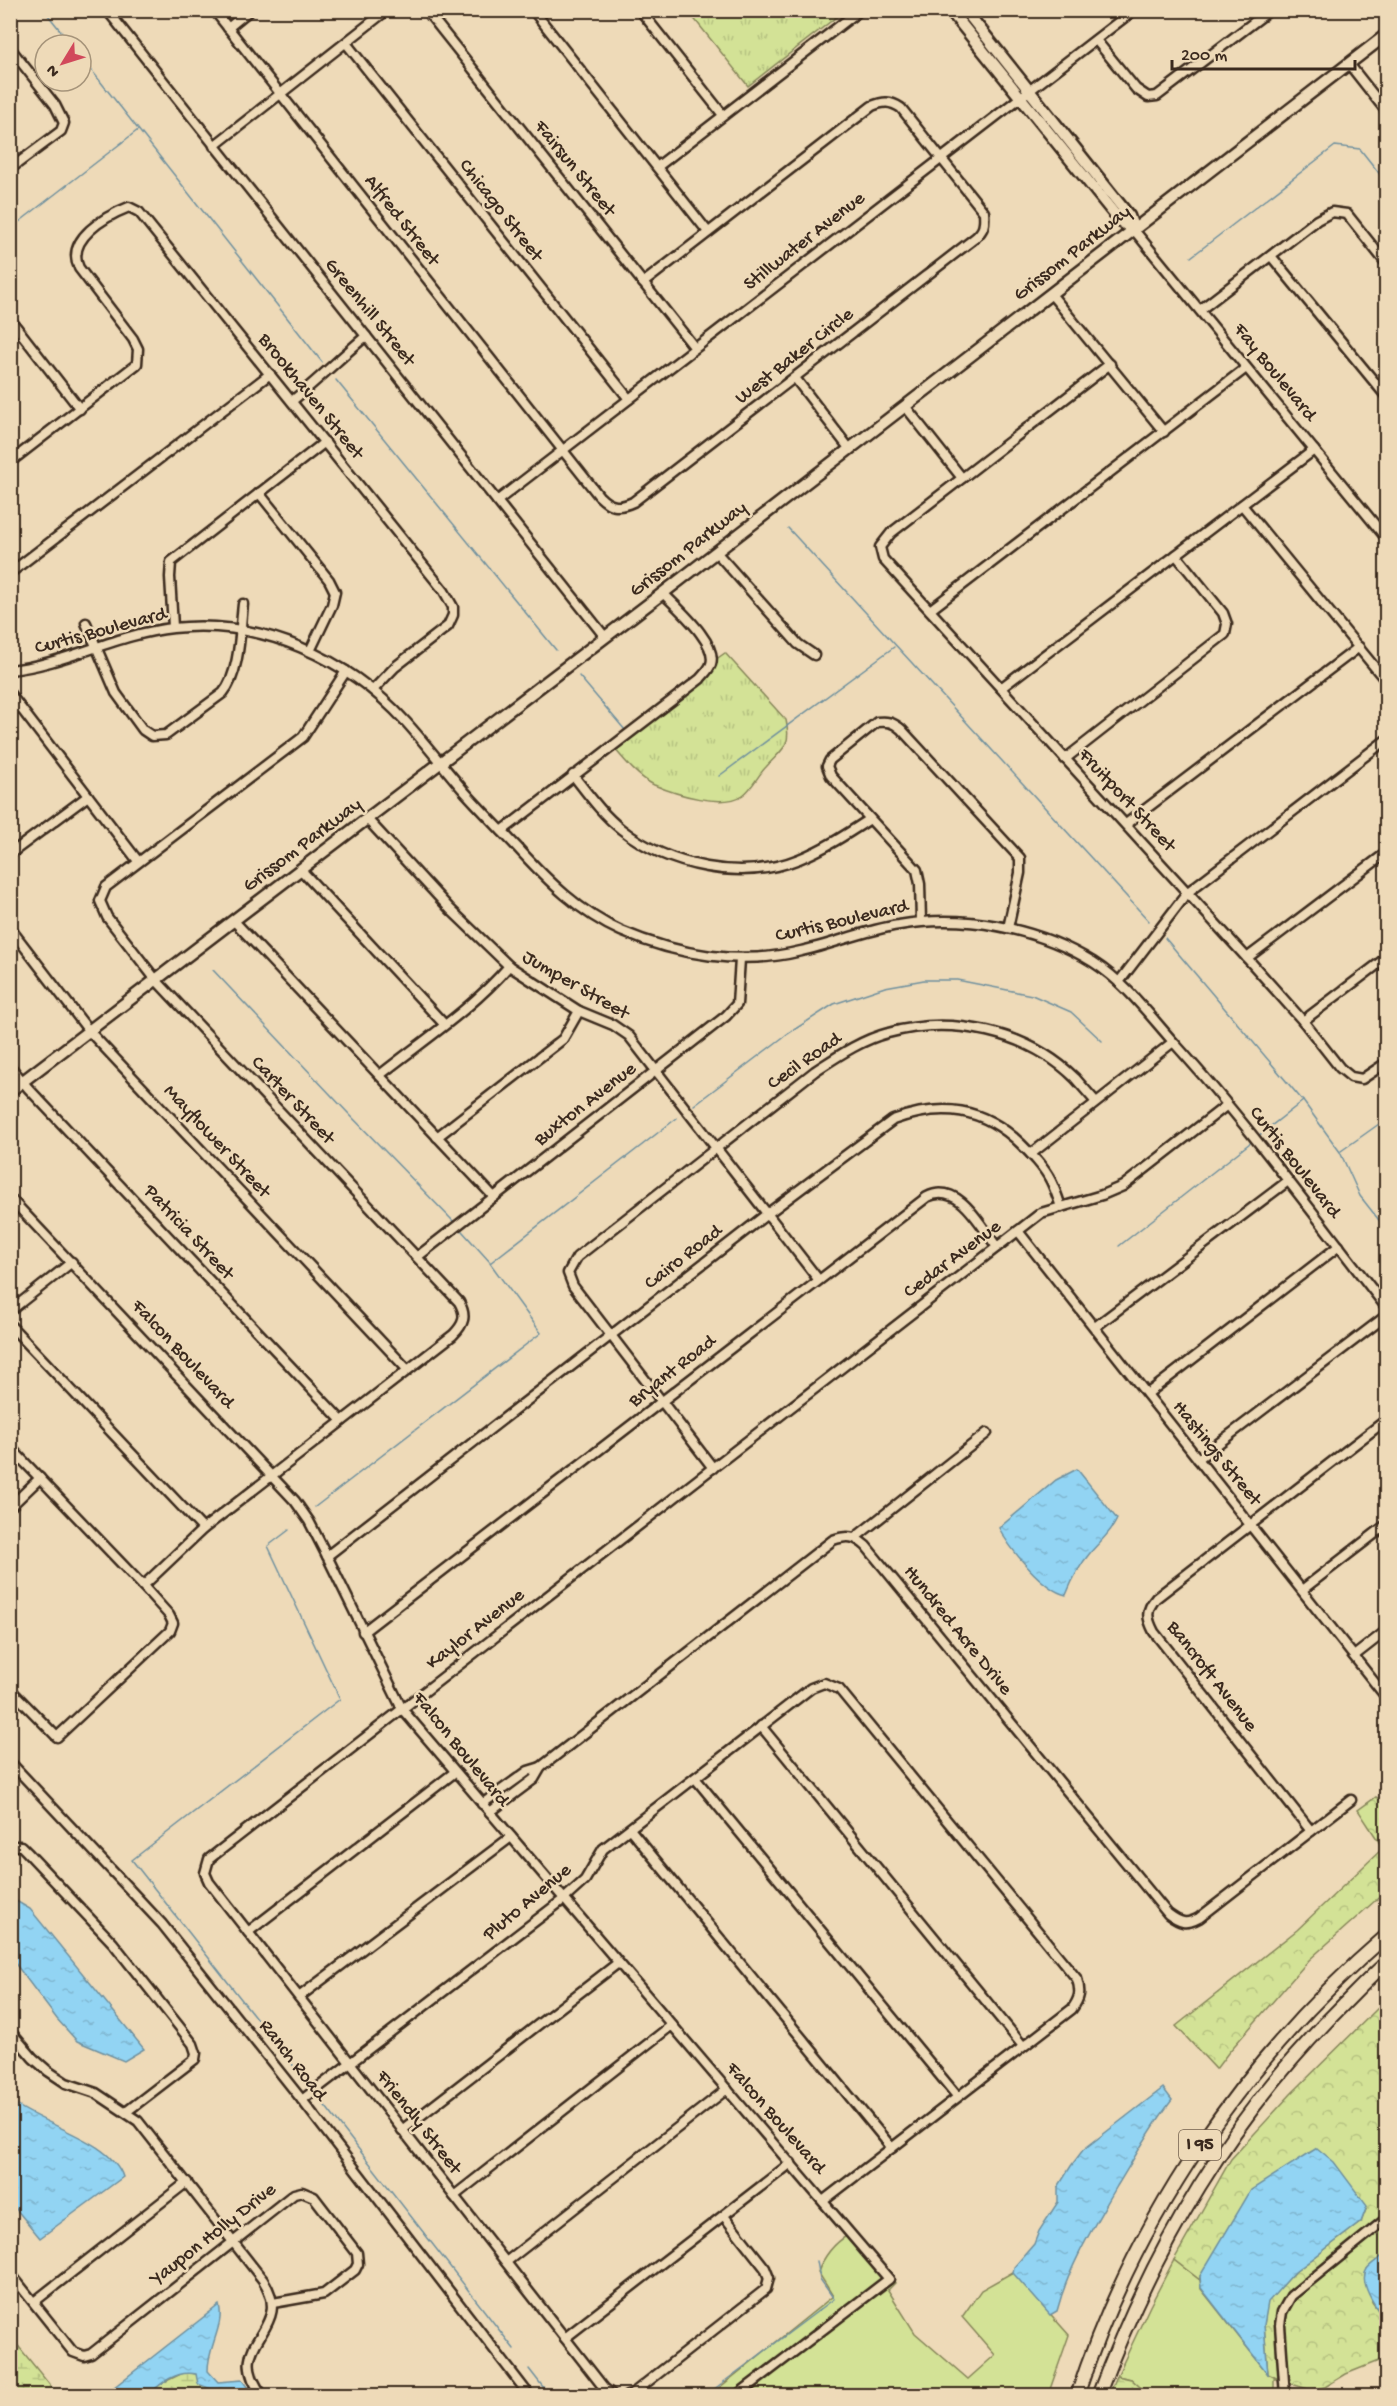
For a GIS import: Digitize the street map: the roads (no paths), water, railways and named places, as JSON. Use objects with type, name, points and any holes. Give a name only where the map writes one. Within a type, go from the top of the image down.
[{"type":"highway","name":"I 95","points":[[1077,2396],[1092,2347],[1125,2274],[1168,2194],[1221,2113],[1291,2027],[1348,1969],[1386,1936]]},
{"type":"highway","name":"I 95","points":[[1098,2396],[1123,2331],[1154,2267],[1170,2235],[1220,2152],[1268,2089],[1319,2029],[1386,1962]]},
{"type":"main road","name":"Fay Boulevard","points":[[950,10],[1120,221],[1134,230]]},
{"type":"main road","name":"Fay Boulevard","points":[[965,10],[1129,216],[1134,230]]},
{"type":"main road","name":"Grissom Parkway","points":[[10,1091],[663,593],[1386,35]]},
{"type":"street","name":"Greenhill Street","points":[[107,10],[605,637]]},
{"type":"street","name":"Alfred Street","points":[[214,10],[562,451]]},
{"type":"street","points":[[228,28],[250,10]]},
{"type":"street","points":[[214,146],[387,10]]},
{"type":"street","name":"Fairsun Street","points":[[426,10],[695,348]]},
{"type":"street","points":[[533,10],[708,232],[644,283]]},
{"type":"street","points":[[640,10],[723,116]]},
{"type":"street","points":[[657,167],[860,10]]},
{"type":"street","name":"Stillwater Avenue","points":[[497,501],[1134,10]]},
{"type":"street","points":[[1096,40],[1136,89],[1148,97],[1157,96],[1270,10]]},
{"type":"street","name":"Chicago Street","points":[[345,43],[628,399]]},
{"type":"street","points":[[10,48],[55,105],[64,123],[61,131],[10,170]]},
{"type":"street","points":[[1349,64],[1386,111]]},
{"type":"street","name":"West Baker Circle","points":[[562,451],[606,504],[616,507],[633,502],[982,231],[985,225],[984,212],[901,108],[893,102],[882,102],[872,106],[708,232]]},
{"type":"street","name":"Brookhaven Street","points":[[80,409],[137,364],[138,349],[133,339],[75,261],[75,251],[79,241],[116,212],[129,207],[139,212],[444,591],[453,607],[453,615],[448,626],[395,667],[373,690]]},
{"type":"street","points":[[1200,310],[1317,220],[1332,212],[1347,214],[1386,263]]},
{"type":"street","name":"Fay Boulevard","points":[[1134,230],[1386,538]]},
{"type":"street","points":[[1271,256],[1386,396]]},
{"type":"street","points":[[1051,294],[1164,432]]},
{"type":"street","points":[[10,319],[80,409],[12,458]]},
{"type":"street","points":[[292,401],[366,336]]},
{"type":"street","points":[[905,406],[962,478],[1110,364]]},
{"type":"street","points":[[930,610],[1246,368]]},
{"type":"street","points":[[10,573],[270,374]]},
{"type":"street","points":[[795,378],[849,448]]},
{"type":"street","points":[[173,627],[171,562],[325,442]]},
{"type":"street","points":[[1001,688],[1314,450]]},
{"type":"street","name":"Fruitport Street","points":[[962,478],[891,533],[880,547],[883,559],[1188,892],[1303,1021],[1340,1068],[1351,1077],[1362,1079],[1386,1063]]},
{"type":"street","points":[[259,493],[329,580],[335,592],[332,605],[310,651]]},
{"type":"street","points":[[1242,505],[1386,681]]},
{"type":"street","points":[[716,552],[798,644],[814,655]]},
{"type":"street","points":[[1065,759],[1225,634],[1227,624],[1223,613],[1176,555]]},
{"type":"street","points":[[502,831],[700,679],[711,666],[712,653],[707,641],[663,593]]},
{"type":"street","points":[[86,622],[116,693],[143,730],[152,736],[166,735],[223,693],[230,685],[234,673],[243,604]]},
{"type":"street","name":"Curtis Boulevard","points":[[10,670],[35,668],[95,647],[173,627],[240,630],[274,637],[310,651],[346,670],[373,690],[404,720],[544,876],[577,904],[614,928],[648,942],[687,952],[740,959],[800,952],[876,928],[921,921],[975,923],[1008,928],[1044,939],[1068,950],[1093,962],[1119,982],[1173,1042],[1227,1105],[1386,1307]]},
{"type":"street","points":[[1126,824],[1359,647]]},
{"type":"street","points":[[10,693],[138,861],[303,737],[346,670]]},
{"type":"street","points":[[921,921],[920,884],[917,870],[831,776],[827,766],[830,760],[877,722],[886,721],[901,729],[1020,858],[1020,873],[1008,928]]},
{"type":"street","points":[[1119,982],[1188,892],[1386,740]]},
{"type":"street","points":[[573,775],[601,810],[621,830],[648,847],[675,858],[723,870],[755,869],[796,861],[818,851],[870,819]]},
{"type":"street","points":[[10,854],[88,796]]},
{"type":"street","name":"Jumper Street","points":[[367,819],[450,909],[509,966],[579,1011],[613,1025],[629,1036],[818,1279]]},
{"type":"street","points":[[1247,958],[1386,853]]},
{"type":"street","name":"Carter Street","points":[[138,861],[106,887],[99,901],[107,917],[156,980],[459,1302],[464,1318],[461,1326],[453,1335],[407,1369]]},
{"type":"street","points":[[301,870],[444,1024]]},
{"type":"street","points":[[234,921],[494,1197]]},
{"type":"street","name":"Mayflower Street","points":[[10,928],[89,1031],[407,1369]]},
{"type":"street","points":[[1303,1021],[1386,958]]},
{"type":"street","name":"Buxton Avenue","points":[[417,1257],[726,1016],[736,1005],[740,959]]},
{"type":"street","points":[[380,1075],[489,989],[509,966]]},
{"type":"street","points":[[437,1137],[563,1039],[579,1011]]},
{"type":"street","name":"Cecil Road","points":[[612,1335],[573,1286],[568,1273],[576,1257],[815,1071],[847,1050],[886,1033],[921,1026],[953,1025],[983,1030],[1014,1039],[1044,1055],[1074,1077],[1096,1102]]},
{"type":"street","points":[[1031,1154],[1173,1042]]},
{"type":"street","name":"Patricia Street","points":[[10,1066],[342,1421]]},
{"type":"street","name":"Cedar Avenue","points":[[712,1468],[1041,1213],[1102,1195],[1123,1186],[1227,1105]]},
{"type":"street","name":"Cairo Road","points":[[327,1556],[767,1214],[893,1120],[915,1112],[954,1110],[972,1113],[991,1121],[1011,1134],[1031,1154],[1051,1180],[1061,1207]]},
{"type":"street","points":[[1095,1327],[1288,1181]]},
{"type":"street","name":"Bryant Road","points":[[363,1632],[818,1279],[936,1192],[954,1195],[997,1246]]},
{"type":"street","name":"Falcon Boulevard","points":[[12,1203],[72,1262],[272,1475],[304,1515],[327,1556],[402,1709],[889,2279],[736,2396]]},
{"type":"street","name":"Hastings Street","points":[[1018,1232],[1386,1697]]},
{"type":"street","points":[[1147,1394],[1339,1246]]},
{"type":"street","points":[[10,1311],[72,1262]]},
{"type":"street","points":[[1198,1459],[1386,1316]]},
{"type":"street","points":[[10,1325],[202,1529]]},
{"type":"street","points":[[612,1335],[712,1468]]},
{"type":"street","points":[[143,1586],[202,1529],[407,1369]]},
{"type":"street","name":"Bancroft Avenue","points":[[1311,1831],[1154,1632],[1147,1612],[1156,1599],[1386,1420]]},
{"type":"street","points":[[482,1804],[528,1771],[541,1767],[833,1540],[845,1536],[856,1537],[987,1433]]},
{"type":"street","points":[[10,1447],[143,1586],[169,1615],[173,1623],[170,1631],[57,1737],[10,1689]]},
{"type":"street","name":"Kaylor Avenue","points":[[206,1866],[216,1852],[712,1468]]},
{"type":"street","points":[[10,1507],[40,1478]]},
{"type":"street","points":[[1302,1590],[1386,1525]]},
{"type":"street","name":"Hundred Acre Drive","points":[[856,1537],[866,1546],[1175,1920],[1191,1923],[1199,1918],[1311,1831]]},
{"type":"street","points":[[1354,1656],[1386,1631]]},
{"type":"street","name":"Pluto Avenue","points":[[302,2100],[351,2065],[564,1899],[585,1880],[603,1849],[811,1688],[824,1683],[838,1689],[1077,1979],[1081,1990],[1072,2009],[1023,2046]]},
{"type":"street","points":[[761,1726],[1023,2046],[823,2201]]},
{"type":"street","name":"Ranch Road","points":[[10,1762],[162,1924],[302,2100],[530,2396]]},
{"type":"street","points":[[490,1812],[534,1779],[541,1767]]},
{"type":"street","points":[[248,1932],[455,1772]]},
{"type":"street","points":[[695,1778],[957,2096]]},
{"type":"street","points":[[1311,1831],[1351,1800]]},
{"type":"street","points":[[630,1829],[892,2148]]},
{"type":"street","points":[[299,1997],[511,1837]]},
{"type":"street","points":[[10,1846],[21,1846],[113,1943],[193,2044],[195,2059],[126,2112]]},
{"type":"street","name":"Friendly Street","points":[[206,1866],[205,1873],[209,1882],[603,2388],[614,2396]]},
{"type":"street","points":[[402,2130],[618,1963]]},
{"type":"street","points":[[454,2196],[672,2025]]},
{"type":"street","points":[[10,2031],[48,2072],[66,2083],[96,2093],[126,2112],[149,2133],[269,2290],[273,2310],[268,2323],[253,2344],[250,2356],[251,2377],[262,2396]]},
{"type":"street","points":[[506,2262],[727,2089]]},
{"type":"street","points":[[565,2338],[791,2163]]},
{"type":"street","points":[[34,2302],[187,2182]]},
{"type":"street","name":"Yaupon Holly Drive","points":[[10,2273],[73,2352],[84,2356],[91,2354],[294,2194],[302,2192],[314,2197],[357,2253],[358,2264],[355,2270],[324,2294],[273,2303]]},
{"type":"street","points":[[627,2396],[766,2289],[769,2278],[765,2268],[724,2216]]},
{"type":"street","points":[[1285,2396],[1280,2325],[1286,2304],[1303,2285],[1386,2219]]},
{"type":"water","points":[[1077,1469],[1117,1519],[1082,1563],[1066,1595],[1047,1585],[1028,1568],[999,1528],[1056,1480]]},
{"type":"water","points":[[11,1898],[30,1909],[144,2049],[124,2061],[77,2041],[57,2019],[11,1958]]},
{"type":"water","points":[[1163,2088],[1172,2100],[1150,2131],[1100,2216],[1075,2262],[1057,2311],[1050,2315],[1013,2273],[1014,2267],[1034,2244],[1039,2231],[1058,2202],[1058,2187],[1083,2150]]},
{"type":"water","points":[[11,2101],[105,2153],[116,2164],[123,2177],[40,2238],[11,2203]]},
{"type":"water","points":[[1317,2148],[1334,2162],[1367,2206],[1361,2222],[1295,2272],[1268,2302],[1264,2325],[1268,2374],[1201,2288],[1200,2276],[1251,2190]]},
{"type":"water","points":[[1386,2253],[1386,2321],[1370,2296],[1365,2275],[1367,2269]]},
{"type":"water","points":[[219,2305],[220,2321],[210,2354],[208,2371],[218,2382],[242,2380],[253,2395],[226,2395],[198,2384],[196,2374],[189,2373],[170,2378],[148,2395],[104,2395]]},
{"type":"waterway","points":[[44,10],[62,33]]},
{"type":"waterway","points":[[93,72],[322,362]]},
{"type":"waterway","points":[[10,229],[138,130]]},
{"type":"waterway","points":[[1191,257],[1335,146],[1360,149],[1386,182]]},
{"type":"waterway","points":[[336,380],[556,650]]},
{"type":"waterway","points":[[788,528],[1149,921]]},
{"type":"waterway","points":[[719,776],[894,647]]},
{"type":"waterway","points":[[579,676],[625,730]]},
{"type":"waterway","points":[[1165,938],[1303,1101],[1340,1152],[1360,1196],[1386,1229]]},
{"type":"waterway","points":[[213,970],[453,1221]]},
{"type":"waterway","points":[[694,1105],[786,1035],[834,1004],[885,987],[924,980],[957,980],[1032,995],[1071,1012],[1102,1041]]},
{"type":"waterway","points":[[1257,1137],[1303,1101]]},
{"type":"waterway","points":[[315,1507],[541,1333],[490,1263],[677,1118]]},
{"type":"waterway","points":[[1341,1151],[1386,1119]]},
{"type":"waterway","points":[[1119,1246],[1250,1143]]},
{"type":"waterway","points":[[462,1231],[490,1262]]},
{"type":"waterway","points":[[289,1530],[268,1546],[340,1699],[132,1860],[307,2083]]},
{"type":"waterway","points":[[319,2098],[514,2349]]},
{"type":"waterway","points":[[705,2396],[834,2299],[820,2279],[817,2261]]},
{"type":"waterway","points":[[529,2369],[550,2396]]}]
